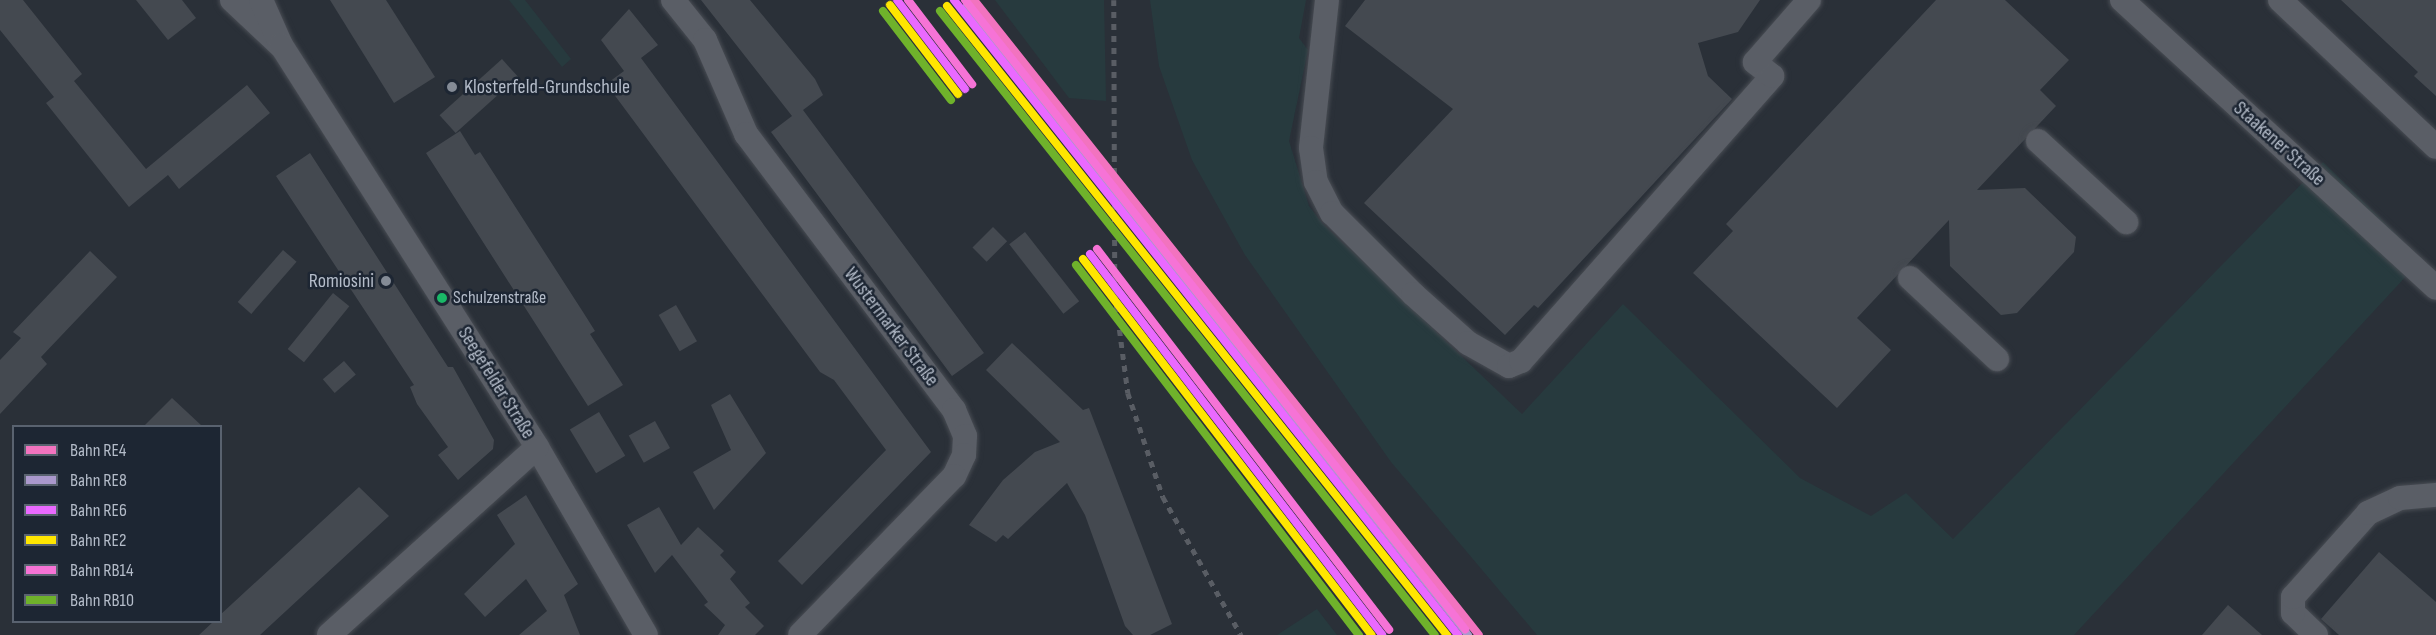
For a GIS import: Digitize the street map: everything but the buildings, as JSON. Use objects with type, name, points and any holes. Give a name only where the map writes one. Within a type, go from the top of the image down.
[{"type":"street","name":"Seegefelder Straße","points":[[232,0],[281,45]]},
{"type":"street","name":"Seegefelder Straße","points":[[261,0],[281,45],[537,447],[646,635]]},
{"type":"street","name":"Wustermarker Straße","points":[[674,0],[705,40],[746,135],[954,410],[965,436],[964,454],[954,476],[800,635]]},
{"type":"street","points":[[1327,0],[1311,148],[1316,182],[1332,213],[1413,294],[1468,343],[1509,366],[1521,361],[1772,76],[1755,62],[1809,0]]},
{"type":"street","name":"Staakener Straße","points":[[2122,0],[2436,288]]},
{"type":"street","points":[[2280,0],[2436,147]]},
{"type":"street","points":[[2038,141],[2126,222]]},
{"type":"street","points":[[1910,278],[1997,360]]},
{"type":"street","points":[[329,635],[537,447]]},
{"type":"street","points":[[2316,635],[2294,614],[2293,597],[2368,513],[2400,498],[2436,495]]},
{"type":"green space","points":[[509,0],[525,0],[571,59],[562,67]]},
{"type":"green space","points":[[995,0],[1104,0],[1106,101],[1069,98]]},
{"type":"green space","points":[[1150,0],[1306,0],[1299,38],[1308,50],[1289,141],[1309,206],[1322,223],[1522,414],[1623,304],[1800,478],[1871,516],[1906,493],[1953,539],[2323,162],[2422,259],[2074,635],[1537,635],[1391,462],[1245,255],[1192,160],[1159,66]]},
{"type":"green space","points":[[1317,609],[1337,635],[1277,635]]},
{"type":"railway","points":[[1114,0],[1115,294],[1128,393],[1163,497],[1241,635]]},
{"type":"rail line","name":"RE6","points":[[897,0],[965,89]]},
{"type":"rail line","name":"RB14","points":[[908,0],[972,84]]},
{"type":"rail line","name":"RE6","points":[[954,0],[1458,635]]},
{"type":"rail line","name":"RB14","points":[[965,0],[1465,629]]},
{"type":"rail line","name":"RE4","points":[[974,0],[1479,635]]},
{"type":"rail line","name":"RE2","points":[[890,5],[958,94]]},
{"type":"rail line","name":"RE2","points":[[947,6],[1447,635]]},
{"type":"rail line","name":"RE8","points":[[967,6],[1468,635]]},
{"type":"rail line","name":"RB10","points":[[883,11],[951,100]]},
{"type":"rail line","name":"RB10","points":[[940,11],[1435,635]]},
{"type":"rail line","name":"RB14","points":[[1097,249],[1389,630]]},
{"type":"rail line","name":"RE6","points":[[1090,254],[1382,635]]},
{"type":"rail line","name":"RE2","points":[[1083,259],[1371,635]]},
{"type":"rail line","name":"RB10","points":[[1076,265],[1359,635]]},
{"type":"place","name":"Klosterfeld-Grundschule","points":[[452,87]]},
{"type":"place","name":"Romiosini","points":[[386,281]]},
{"type":"place","name":"Schulzenstraße","points":[[442,298]]}]
